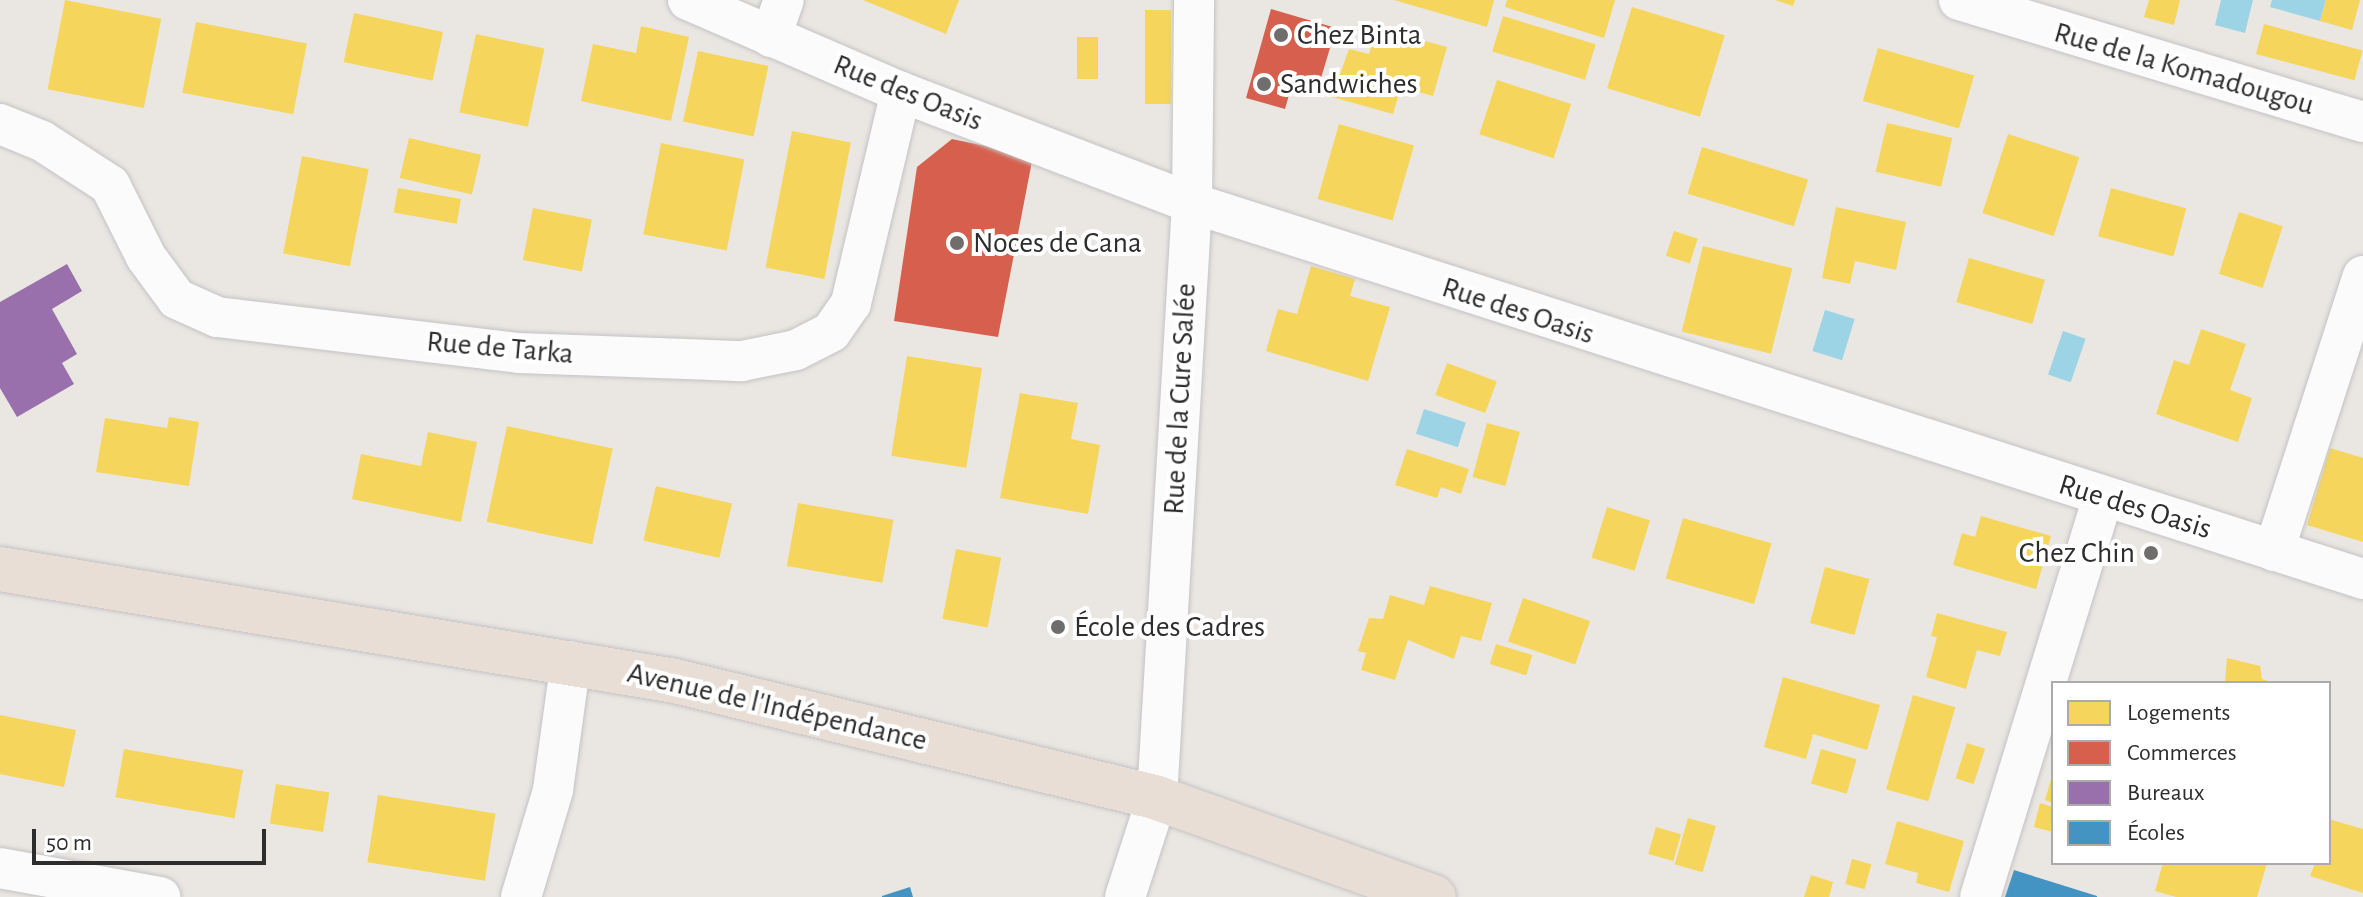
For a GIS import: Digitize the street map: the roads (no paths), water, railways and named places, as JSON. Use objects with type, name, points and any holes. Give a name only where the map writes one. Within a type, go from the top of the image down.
[{"type":"highway","name":"Avenue de l'Indépendance","points":[[0,569],[102,588],[571,661],[675,681],[1157,798],[1434,897]]},
{"type":"highway","name":"Avenue de l'Indépendance","points":[[0,584],[102,588]]},
{"type":"street","name":"Rue de la Cure Salée","points":[[1125,897],[1157,798],[1192,203],[1194,0]]},
{"type":"street","name":"Rue de la Komadougou","points":[[1959,0],[2058,16],[2363,122]]},
{"type":"street","name":"Rue des Oasis","points":[[711,5],[778,18],[901,92],[1192,203],[2363,579]]},
{"type":"street","name":"Rue de Tarka","points":[[0,124],[42,141],[110,185],[146,257],[177,299],[217,317],[519,353],[742,361],[796,350],[831,332],[851,303],[901,92]]},
{"type":"street","points":[[2274,551],[2363,276]]},
{"type":"street","points":[[1980,897],[2103,497]]},
{"type":"street","points":[[521,897],[553,790],[571,661]]},
{"type":"street","points":[[0,868],[160,897]]},
{"type":"water","points":[[2221,0],[2253,0],[2245,33],[2215,25]]},
{"type":"water","points":[[2272,0],[2326,0],[2320,21],[2270,7]]},
{"type":"water","points":[[1825,310],[1855,319],[1842,360],[1812,351]]},
{"type":"water","points":[[2063,331],[2086,339],[2071,382],[2048,374]]},
{"type":"water","points":[[1424,409],[1466,423],[1458,447],[1416,434]]},
{"type":"place","name":"Chez Binta","points":[[1281,35]]},
{"type":"place","name":"Sandwiches","points":[[1264,84]]},
{"type":"place","name":"Noces de Cana","points":[[957,243]]},
{"type":"place","name":"Chez Chin","points":[[2151,553]]},
{"type":"place","name":"École des Cadres","points":[[1058,627]]}]
